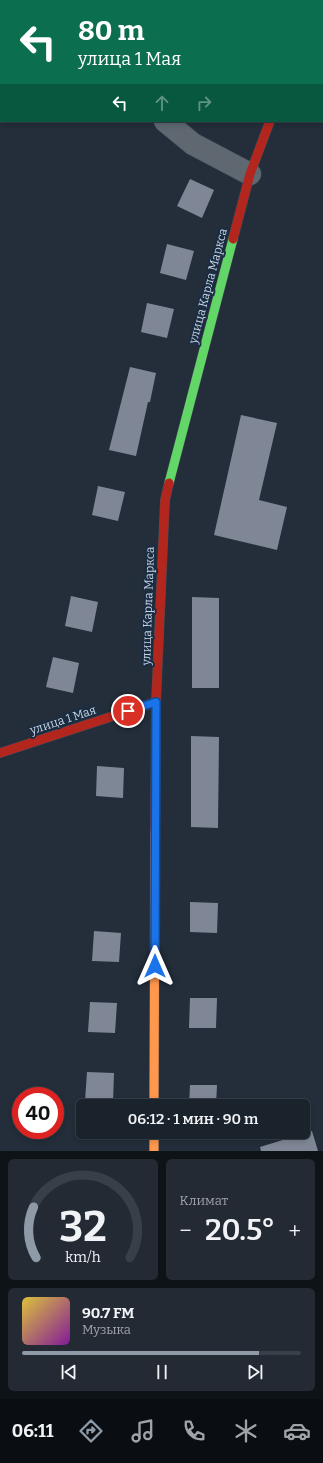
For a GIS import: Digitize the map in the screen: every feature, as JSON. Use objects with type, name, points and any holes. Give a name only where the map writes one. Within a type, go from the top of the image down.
[{"type":"street","points":[[166,122],[193,144],[250,174]]},
{"type":"street","name":"улица Карла Маркса","points":[[154,1099],[156,702],[164,500],[250,174],[270,122]]},
{"type":"street","name":"улица 1 Мая","points":[[0,753],[156,702]]},
{"type":"street","points":[[154,1139],[154,1151]]},
{"type":"building","points":[[190,179],[214,190],[202,218],[177,206]]},
{"type":"building","points":[[167,244],[194,251],[186,280],[160,273]]},
{"type":"building","points":[[147,303],[174,309],[167,338],[141,332]]},
{"type":"building","points":[[130,367],[156,373],[136,456],[109,450]]},
{"type":"building","points":[[241,415],[277,423],[259,500],[287,507],[277,550],[214,535]]},
{"type":"building","points":[[98,486],[125,492],[118,521],[92,515]]},
{"type":"building","points":[[71,596],[98,602],[92,632],[65,626]]},
{"type":"building","points":[[192,597],[219,598],[219,688],[192,688]]},
{"type":"building","points":[[53,657],[79,663],[73,693],[46,687]]},
{"type":"building","points":[[191,736],[219,737],[218,828],[191,827]]},
{"type":"building","points":[[97,766],[124,768],[123,798],[96,796]]},
{"type":"building","points":[[190,902],[218,903],[217,933],[190,932]]},
{"type":"building","points":[[94,931],[121,933],[119,962],[92,961]]},
{"type":"building","points":[[190,998],[217,998],[216,1028],[189,1028]]},
{"type":"building","points":[[90,1002],[117,1003],[115,1033],[88,1032]]},
{"type":"building","points":[[87,1072],[114,1073],[113,1099],[85,1099]]},
{"type":"building","points":[[190,1085],[217,1085],[216,1099],[189,1099]]},
{"type":"building","points":[[312,1131],[318,1151],[261,1151],[260,1147],[286,1139],[310,1139],[310,1132]]},
{"type":"traffic: fast","points":[[169,483],[233,239]]},
{"type":"traffic: slow","points":[[154,1099],[155,831]]},
{"type":"traffic: slow","points":[[154,1139],[154,1151]]},
{"type":"traffic: jam","points":[[233,239],[250,174],[270,122]]},
{"type":"traffic: jam","points":[[155,831],[156,702],[165,500],[169,483]]},
{"type":"traffic: jam","points":[[0,753],[156,702]]},
{"type":"route","points":[[128,711],[156,702],[155,966]]}]
